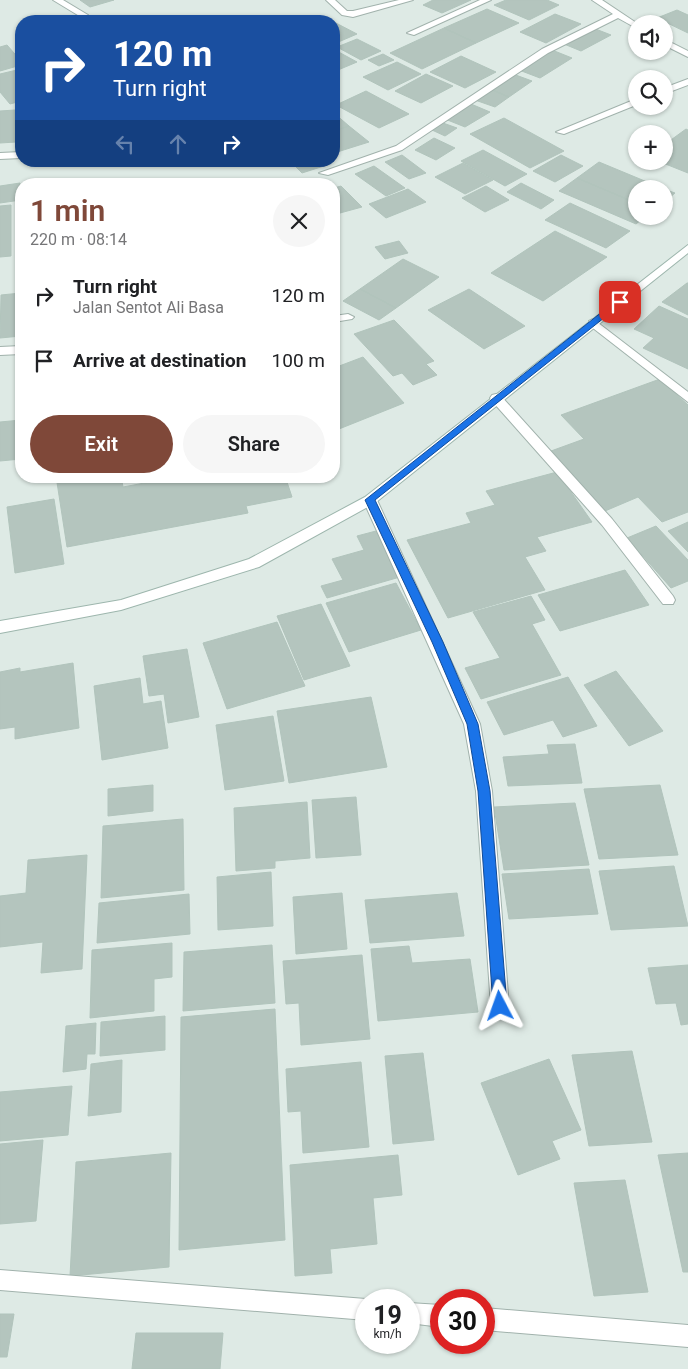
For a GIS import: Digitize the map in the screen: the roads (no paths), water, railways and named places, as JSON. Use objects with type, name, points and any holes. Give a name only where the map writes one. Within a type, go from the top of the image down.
[{"type":"street","points":[[57,0],[84,15]]},
{"type":"street","points":[[330,0],[345,14],[353,14],[409,0]]},
{"type":"street","points":[[411,33],[487,0]]},
{"type":"street","points":[[596,0],[628,21]]},
{"type":"street","points":[[324,173],[399,148],[545,51],[618,15]]},
{"type":"street","points":[[673,46],[688,54]]},
{"type":"street","points":[[673,88],[688,82]]},
{"type":"street","points":[[561,132],[628,105]]},
{"type":"street","points":[[0,156],[15,155]]},
{"type":"street","points":[[0,627],[121,605],[254,563],[370,500],[496,398],[688,248]]},
{"type":"street","points":[[340,318],[348,317]]},
{"type":"street","points":[[593,323],[688,398]]},
{"type":"street","points":[[0,351],[15,350]]},
{"type":"street","points":[[496,398],[607,522],[668,600]]},
{"type":"street","points":[[370,500],[438,642],[472,724],[484,791],[500,1006]]},
{"type":"street","points":[[0,1280],[355,1309]]},
{"type":"street","points":[[495,1320],[688,1336]]}]
